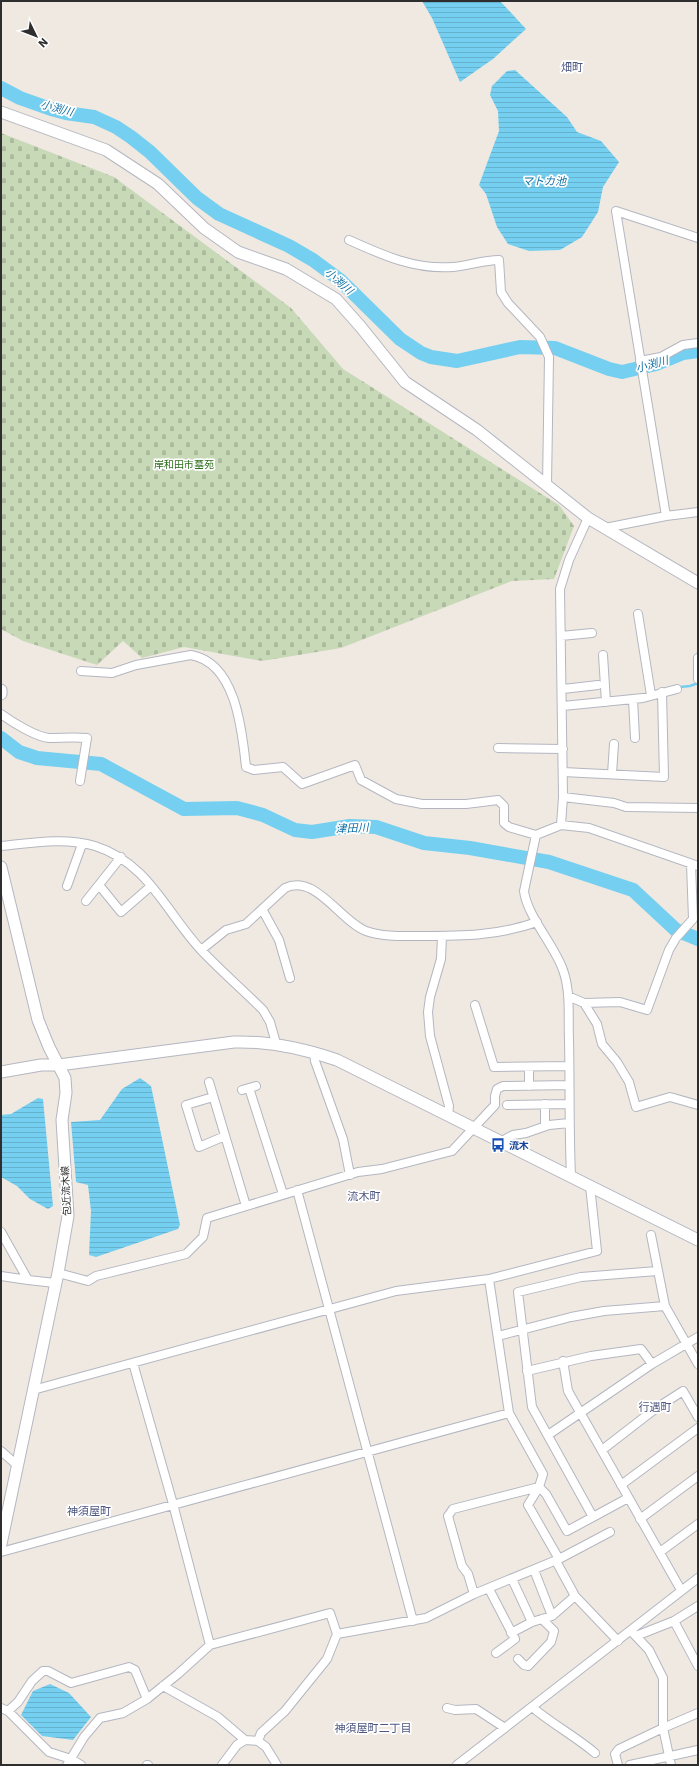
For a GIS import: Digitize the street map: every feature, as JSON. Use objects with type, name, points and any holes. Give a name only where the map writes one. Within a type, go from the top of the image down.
[{"type":"street","points":[[1,112],[106,150],[158,184],[204,228],[238,252],[286,269],[336,299],[405,382],[477,430],[588,518],[698,583]]},
{"type":"street","points":[[666,516],[616,211],[698,238]]},
{"type":"street","points":[[349,240],[385,256],[431,267],[453,267],[488,260],[498,260],[501,292],[508,303],[540,337],[549,357],[547,485]]},
{"type":"street","points":[[640,361],[661,357],[683,345],[698,344]]},
{"type":"street","points":[[605,528],[666,516],[698,512]]},
{"type":"street","points":[[561,825],[563,797],[563,689],[560,589],[569,560],[588,518]]},
{"type":"street","points":[[638,614],[651,695]]},
{"type":"street","points":[[561,636],[592,633]]},
{"type":"street","points":[[81,671],[112,673],[136,664],[191,655],[199,656],[213,666],[230,689],[237,707],[242,729],[246,767],[254,770],[283,767],[302,784],[355,765],[361,780],[396,799],[422,804],[466,804],[498,800],[504,806],[504,822],[509,827],[536,835],[561,825],[589,828],[695,865],[693,919],[676,938],[669,950],[647,1010],[620,1002],[584,1003],[568,996]]},
{"type":"street","points":[[603,655],[606,702]]},
{"type":"street","points":[[698,663],[698,679]]},
{"type":"street","points":[[563,689],[598,685]]},
{"type":"street","points":[[563,706],[633,699],[677,689]]},
{"type":"street","points":[[563,772],[664,777],[662,692]]},
{"type":"street","points":[[633,699],[634,738]]},
{"type":"street","points":[[1,714],[20,726],[49,738],[70,736],[87,738],[80,781]]},
{"type":"street","points":[[612,774],[614,744]]},
{"type":"street","points":[[498,748],[563,749]]},
{"type":"street","points":[[563,797],[614,803],[626,807],[698,808]]},
{"type":"street","points":[[536,835],[527,871],[525,896],[537,922],[563,970],[568,996],[571,1176]]},
{"type":"street","points":[[1,846],[53,842],[84,844],[95,846],[121,857],[135,867],[201,950],[263,1010],[270,1022],[276,1043]]},
{"type":"street","points":[[67,886],[81,847],[84,844]]},
{"type":"street","points":[[86,901],[121,857]]},
{"type":"street","name":"包近流木線","points":[[1,867],[38,1020],[49,1047],[65,1078],[66,1093],[62,1120],[68,1216],[1,1544]]},
{"type":"street","points":[[201,950],[226,930],[246,924],[285,888],[292,884],[302,884],[312,888],[344,915],[365,930],[378,934],[442,936],[500,933],[537,922]]},
{"type":"street","points":[[99,885],[121,912],[151,886]]},
{"type":"street","points":[[262,909],[279,940],[290,978]]},
{"type":"street","points":[[442,936],[441,959],[430,997],[428,1012],[430,1036],[449,1106],[448,1116]]},
{"type":"street","points":[[584,1003],[597,1024],[602,1044],[617,1062],[629,1082],[636,1107],[670,1098],[698,1105]]},
{"type":"street","points":[[474,1005],[494,1067],[569,1066]]},
{"type":"street","points":[[1,1072],[41,1065],[59,1065],[234,1042],[255,1041],[276,1043],[314,1052],[337,1060],[698,1240]]},
{"type":"street","points":[[314,1052],[315,1061],[343,1139],[350,1174]]},
{"type":"street","points":[[529,1067],[529,1086]]},
{"type":"street","points":[[209,1082],[246,1206]]},
{"type":"street","points":[[1,1276],[28,1280],[56,1278],[88,1281],[96,1276],[186,1254],[204,1237],[207,1218],[350,1174],[382,1169],[452,1151],[495,1105],[497,1089],[503,1086],[569,1085]]},
{"type":"street","points":[[249,1088],[283,1194]]},
{"type":"street","points":[[213,1097],[186,1106],[199,1147],[225,1136]]},
{"type":"street","points":[[545,1104],[545,1126]]},
{"type":"street","points":[[507,1105],[569,1104]]},
{"type":"street","points":[[500,1142],[512,1135],[526,1133],[545,1126],[569,1123]]},
{"type":"street","points":[[33,1390],[396,1291],[489,1279],[597,1251],[590,1186]]},
{"type":"street","points":[[297,1190],[413,1621]]},
{"type":"street","points":[[1,1232],[5,1247],[28,1280]]},
{"type":"street","points":[[651,1235],[665,1306],[698,1364]]},
{"type":"street","points":[[593,1517],[532,1407],[518,1292],[581,1277],[657,1271]]},
{"type":"street","points":[[489,1279],[509,1413],[543,1474],[539,1487],[528,1505],[575,1596],[618,1641]]},
{"type":"street","points":[[498,1336],[571,1317],[604,1311],[665,1306]]},
{"type":"street","points":[[548,1435],[582,1414],[652,1364],[698,1337]]},
{"type":"street","points":[[527,1371],[563,1361],[641,1350],[652,1364]]},
{"type":"street","points":[[563,1361],[568,1391],[681,1590]]},
{"type":"street","points":[[133,1363],[173,1504],[210,1645]]},
{"type":"street","points":[[602,1450],[655,1409],[683,1391],[698,1417]]},
{"type":"street","points":[[1,1552],[367,1450],[509,1413]]},
{"type":"street","points":[[621,1484],[698,1428]]},
{"type":"street","points":[[1,1451],[17,1465]]},
{"type":"street","points":[[640,1519],[698,1476]]},
{"type":"street","points":[[539,1487],[546,1494],[567,1531],[628,1498]]},
{"type":"street","points":[[474,1594],[468,1574],[462,1566],[448,1516],[449,1512],[453,1509],[539,1487]]},
{"type":"street","points":[[660,1552],[698,1524]]},
{"type":"street","points":[[337,1634],[426,1618],[474,1594],[557,1560],[610,1532]]},
{"type":"street","points":[[534,1570],[552,1616]]},
{"type":"street","points":[[634,1633],[681,1590],[698,1578]]},
{"type":"street","points":[[512,1579],[532,1622]]},
{"type":"street","points":[[489,1589],[515,1640],[496,1653]]},
{"type":"street","points":[[511,1633],[532,1622],[552,1616],[575,1596]]},
{"type":"street","points":[[457,1765],[618,1641],[634,1633],[674,1621],[698,1606]]},
{"type":"street","points":[[69,1762],[84,1737],[100,1718],[123,1713],[147,1699],[210,1645],[330,1613],[337,1634],[327,1659],[285,1711],[261,1733],[258,1741]]},
{"type":"street","points":[[518,1658],[524,1665],[528,1666],[551,1642],[554,1631],[542,1619]]},
{"type":"street","points":[[674,1621],[698,1666]]},
{"type":"street","points":[[634,1633],[649,1650],[664,1678],[663,1728],[670,1761]]},
{"type":"street","points":[[81,1765],[69,1762],[49,1752],[4,1710],[18,1702],[32,1681],[43,1671],[48,1671],[72,1683],[129,1667],[135,1670],[147,1699]]},
{"type":"street","points":[[163,1686],[218,1718],[244,1740],[258,1741],[266,1747],[277,1765]]},
{"type":"street","points":[[532,1707],[545,1718],[583,1742],[595,1753]]},
{"type":"street","points":[[447,1708],[455,1710],[476,1709],[505,1728]]},
{"type":"street","points":[[618,1765],[615,1754],[619,1749],[698,1713]]},
{"type":"street","points":[[222,1765],[237,1745],[244,1740]]},
{"type":"street","points":[[630,1765],[670,1761],[698,1750]]},
{"type":"green space","name":"岸和田市墓苑","points":[[1,133],[114,177],[291,308],[343,369],[559,505],[574,526],[554,579],[512,581],[341,648],[262,661],[184,647],[142,658],[123,641],[97,665],[23,641],[1,629]]},
{"type":"water","points":[[422,1],[500,1],[526,29],[493,59],[460,82],[432,18]]},
{"type":"water","name":"マトカ池","points":[[515,70],[567,117],[577,132],[601,141],[619,162],[603,187],[598,212],[582,237],[560,250],[529,251],[508,244],[497,227],[486,194],[479,185],[499,131],[498,111],[490,95],[492,86],[507,71]]},
{"type":"water","points":[[140,1078],[151,1086],[180,1225],[178,1229],[96,1257],[89,1255],[91,1211],[88,1185],[76,1182],[71,1122],[100,1120],[122,1089]]},
{"type":"water","points":[[38,1098],[43,1099],[53,1206],[48,1209],[30,1199],[17,1186],[1,1177],[1,1115],[11,1114]]},
{"type":"water","points":[[50,1684],[69,1693],[91,1717],[73,1740],[42,1736],[21,1715],[33,1691]]},
{"type":"waterway","name":"小渕川","points":[[1,88],[20,98],[51,109],[94,117],[116,127],[150,152],[197,198],[219,214],[289,246],[313,260],[340,280],[400,339],[421,353],[431,357],[457,361],[520,347],[555,348],[609,369],[622,372],[656,364],[683,353],[698,351]]},
{"type":"waterway","points":[[680,687],[698,683]]},
{"type":"waterway","name":"津田川","points":[[1,738],[19,752],[37,758],[101,764],[184,809],[237,808],[263,815],[295,830],[312,832],[350,826],[376,827],[424,843],[470,848],[549,862],[633,890],[676,930],[698,939]]},
{"type":"place","name":"流木","points":[[498,1145]]},
{"type":"district","name":"畑町","points":[[572,67]]},
{"type":"district","name":"流木町","points":[[364,1196]]},
{"type":"district","name":"行遇町","points":[[655,1407]]},
{"type":"district","name":"神須屋町","points":[[89,1511]]},
{"type":"district","name":"神須屋町二丁目","points":[[373,1728]]}]
